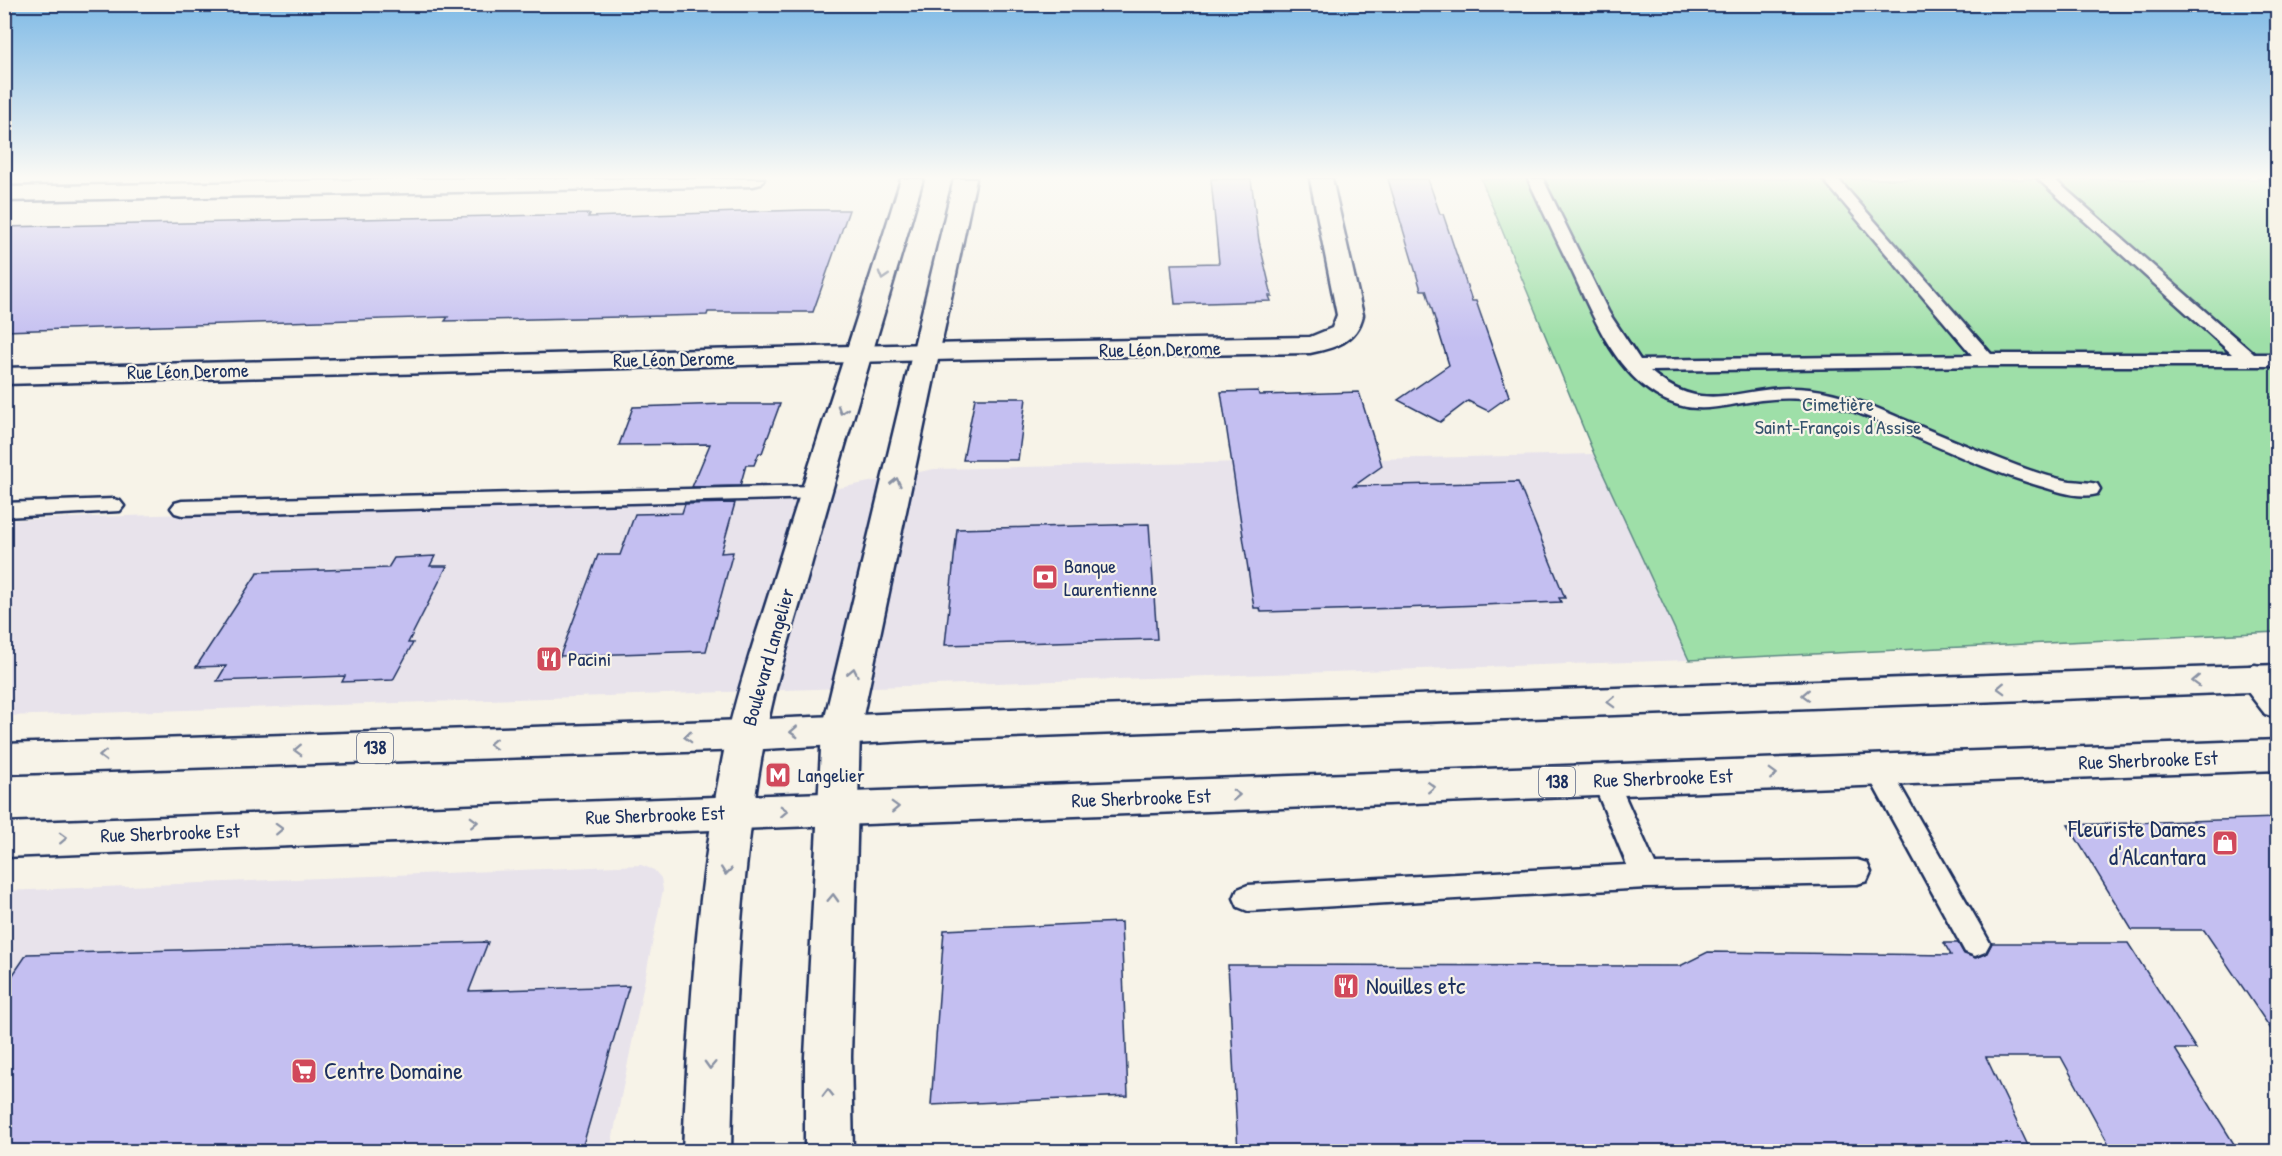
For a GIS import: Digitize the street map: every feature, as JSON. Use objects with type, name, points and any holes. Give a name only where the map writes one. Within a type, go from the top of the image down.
[{"type":"main road","name":"Boulevard Langelier","points":[[707,1152],[713,998],[733,813],[746,735],[815,493],[896,233]]},
{"type":"main road","points":[[829,1152],[828,1058],[836,810],[841,730],[953,233]]},
{"type":"main road","name":"Rue Léon Derome","points":[[4,376],[860,354],[1293,347],[1326,342],[1341,335],[1348,326],[1350,315],[1333,233]]},
{"type":"main road","name":"138","points":[[4,759],[841,730],[2270,687]]},
{"type":"main road","name":"Rue Sherbrooke Est","points":[[4,840],[2277,755]]},
{"type":"lane","points":[[1561,233],[1611,335],[1635,366],[1653,383],[1674,397],[1692,403],[1712,404],[1764,393],[1825,397],[1845,402],[2012,471],[2068,488],[2090,489]]},
{"type":"lane","points":[[1876,233],[1986,360]]},
{"type":"lane","points":[[2106,233],[2249,360]]},
{"type":"lane","points":[[1635,366],[1986,360],[2277,360]]},
{"type":"lane","points":[[182,508],[815,493]]},
{"type":"lane","points":[[4,510],[113,506]]},
{"type":"lane","points":[[1878,770],[1975,943]]},
{"type":"lane","points":[[1605,780],[1646,876]]},
{"type":"lane","points":[[1248,898],[1646,876],[1857,872]]},
{"type":"shaded area","points":[[1594,454],[1689,660],[5,716],[4,520],[815,493],[934,469]]},
{"type":"shaded area","name":"Centre Domaine","points":[[641,865],[654,870],[661,878],[663,890],[610,1151],[5,1151],[4,891]]},
{"type":"green space","name":"Cimetière Saint-François d'Assise","points":[[1503,233],[2277,233],[2278,396],[2271,397],[2278,403],[2277,632],[1689,660],[1594,454]]},
{"type":"building","points":[[4,233],[841,233],[813,312],[708,312],[707,315],[445,321],[448,317],[4,331]]},
{"type":"building","points":[[1216,233],[1258,233],[1272,296],[1269,296],[1271,301],[1175,304],[1171,264],[1219,263]]},
{"type":"building","points":[[1404,233],[1449,233],[1472,301],[1476,301],[1509,396],[1488,411],[1468,401],[1440,422],[1398,400],[1449,365],[1426,290],[1421,290]]},
{"type":"building","points":[[1258,391],[1259,395],[1359,392],[1382,466],[1354,486],[1518,482],[1565,598],[1559,598],[1561,602],[1402,608],[1261,612],[1260,608],[1254,608],[1221,392]]},
{"type":"building","points":[[975,398],[1026,398],[1018,460],[963,460]]},
{"type":"building","points":[[780,404],[762,453],[759,453],[754,465],[746,465],[740,486],[692,487],[710,444],[619,445],[633,407]]},
{"type":"building","points":[[735,503],[721,553],[733,552],[706,651],[560,656],[598,555],[620,555],[635,514],[682,513],[685,504]]},
{"type":"building","points":[[1149,524],[1157,639],[945,645],[957,529]]},
{"type":"building","points":[[435,556],[430,566],[447,566],[408,643],[413,643],[393,680],[342,682],[345,676],[217,681],[226,666],[196,667],[258,572],[388,568],[394,558]]},
{"type":"building","points":[[2277,818],[2277,1038],[2204,930],[2132,930],[2068,825]]},
{"type":"building","points":[[1121,922],[1128,1096],[931,1105],[944,930]]},
{"type":"building","name":"Centre Domaine","points":[[488,942],[469,991],[629,986],[581,1152],[4,1152],[4,988],[27,954]]},
{"type":"building","points":[[1944,943],[1958,943],[1964,954],[1976,958],[1987,953],[1992,943],[2128,943],[2196,1049],[2175,1049],[2239,1152],[2113,1152],[2061,1057],[1986,1057],[2031,1152],[1238,1152],[1228,965],[1680,966],[1708,952],[1951,955]]},
{"type":"place","name":"Banque Laurentienne","points":[[1045,577]]},
{"type":"place","name":"Pacini","points":[[549,659]]},
{"type":"place","name":"Langelier","points":[[778,775]]},
{"type":"place","name":"Fleuriste Dames d'Alcantara","points":[[2225,843]]},
{"type":"place","name":"Nouilles etc","points":[[1346,986]]},
{"type":"place","name":"Centre Domaine","points":[[304,1071]]}]
